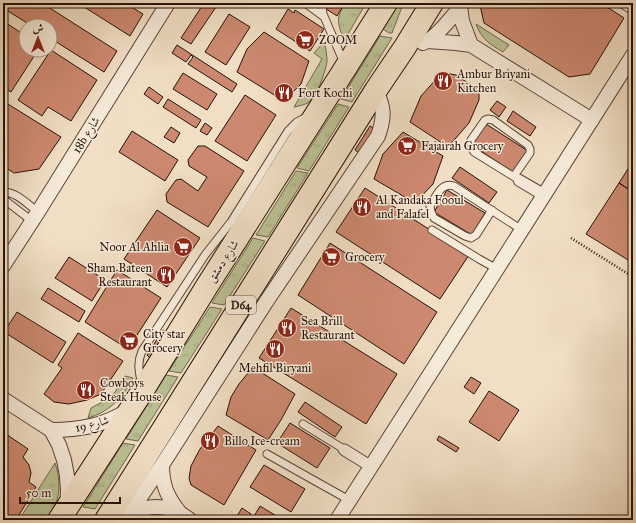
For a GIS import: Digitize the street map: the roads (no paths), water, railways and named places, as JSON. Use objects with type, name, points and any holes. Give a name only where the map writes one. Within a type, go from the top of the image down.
[{"type":"main road","name":"شارع دمشق","points":[[63,514],[143,390],[386,3]]},
{"type":"main road","name":"D64","points":[[106,520],[432,3]]},
{"type":"street","name":"18b شارع","points":[[3,266],[168,3]]},
{"type":"street","points":[[428,41],[437,34],[461,5]]},
{"type":"street","points":[[461,5],[462,21],[471,45]]},
{"type":"street","points":[[405,47],[428,41],[471,45],[592,120]]},
{"type":"street","points":[[336,520],[633,55]]},
{"type":"street","points":[[127,517],[266,302],[378,136],[382,126],[383,110],[376,90]]},
{"type":"street","points":[[3,399],[51,430],[59,445],[64,460],[68,492],[63,514]]},
{"type":"street","name":"شارع 19","points":[[51,430],[68,430],[100,424],[116,418],[130,410]]},
{"type":"street","points":[[162,464],[163,480],[168,496],[173,505],[185,516]]},
{"type":"street","points":[[127,517],[136,510],[154,506],[163,507],[185,516]]},
{"type":"lane","points":[[305,3],[324,17]]},
{"type":"lane","points":[[620,3],[633,11]]},
{"type":"lane","points":[[627,3],[633,6]]},
{"type":"lane","points":[[322,6],[324,17],[346,67]]},
{"type":"lane","points":[[515,177],[530,153],[530,147],[493,120],[485,120],[471,140],[471,147],[474,152],[515,177],[519,178],[544,195]]},
{"type":"lane","points":[[492,210],[476,235],[471,238],[434,218],[430,206],[442,187],[452,185],[492,210],[522,230]]},
{"type":"lane","points":[[3,192],[9,192],[16,195],[35,217]]},
{"type":"lane","points":[[3,197],[6,201],[35,217]]},
{"type":"lane","points":[[432,230],[497,269]]},
{"type":"lane","points":[[303,424],[342,448],[345,448],[371,466]]},
{"type":"lane","points":[[267,454],[349,500]]},
{"type":"place","name":"ZOOM","points":[[305,40]]},
{"type":"place","name":"Ambur Briyani Kitchen","points":[[443,81]]},
{"type":"place","name":"Fort Kochi","points":[[284,93]]},
{"type":"place","name":"Fajairah Grocery","points":[[407,146]]},
{"type":"place","name":"Al Kandaka Fooul and Falafel","points":[[362,207]]},
{"type":"place","name":"Noor Al Ahlia","points":[[183,247]]},
{"type":"place","name":"Grocery","points":[[331,257]]},
{"type":"place","name":"Sham Bateen Restaurant","points":[[166,275]]},
{"type":"place","name":"Sea Brill Restaurant","points":[[287,328]]},
{"type":"place","name":"City star Grocery","points":[[129,341]]},
{"type":"place","name":"Mehfil Biryani","points":[[275,349]]},
{"type":"place","name":"Cowboys Steak House","points":[[86,390]]},
{"type":"place","name":"Billo Ice-cream","points":[[210,441]]}]
